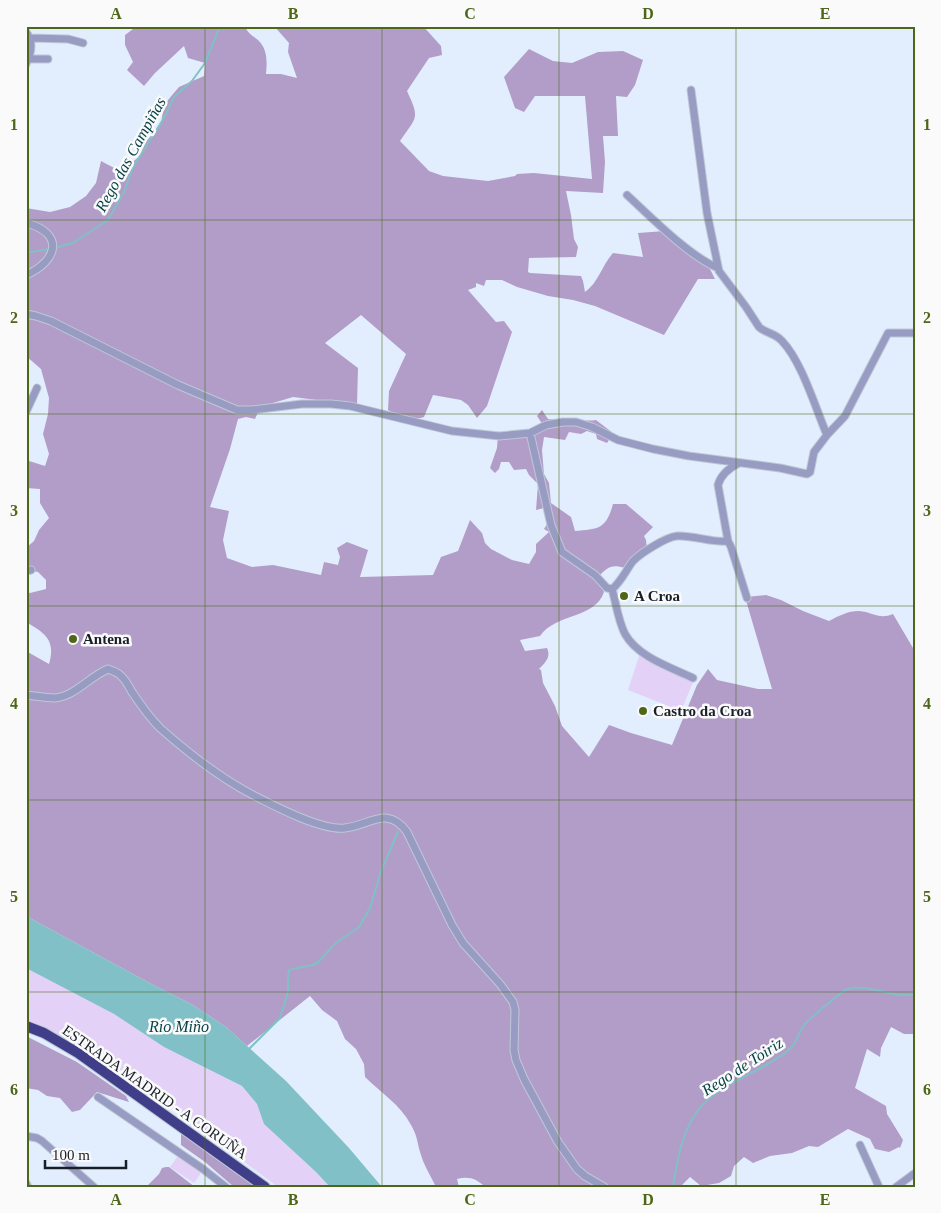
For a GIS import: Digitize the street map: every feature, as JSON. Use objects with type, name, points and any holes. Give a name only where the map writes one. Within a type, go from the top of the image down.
[{"type":"highway","name":"ESTRADA MADRID - A CORUÑA","points":[[26,1026],[44,1033],[78,1053],[265,1187]]},
{"type":"street","points":[[48,59],[27,62],[28,35],[68,39],[84,43]]},
{"type":"street","points":[[691,90],[707,213],[719,272],[761,330],[774,334],[782,341],[797,363],[827,435]]},
{"type":"street","points":[[627,195],[694,254],[707,264],[718,268]]},
{"type":"street","points":[[26,224],[38,226],[46,231],[52,243],[52,252],[49,259],[40,269],[26,276]]},
{"type":"street","points":[[26,314],[51,321],[178,385],[237,410],[302,404],[331,404],[350,406],[452,431],[499,436],[530,433],[546,425],[576,422],[592,427],[618,440],[653,449],[807,474],[810,472],[814,452],[845,416],[888,333],[915,333]]},
{"type":"street","points":[[26,412],[37,388]]},
{"type":"street","points":[[530,433],[551,525],[562,552],[595,575],[607,588],[612,589]]},
{"type":"street","points":[[739,463],[725,472],[719,479],[718,485],[728,541],[747,598]]},
{"type":"street","points":[[612,589],[618,584],[635,559],[670,537],[679,536],[720,542],[728,541]]},
{"type":"street","points":[[612,589],[625,633],[632,644],[642,652],[693,678]]},
{"type":"street","points":[[26,695],[54,698],[65,696],[100,672],[108,669],[122,676],[159,726],[208,766],[234,785],[253,795],[330,828],[345,828],[378,818],[389,818],[398,821],[407,832],[452,925],[463,943],[500,984],[513,1002],[515,1010],[514,1050],[516,1060],[524,1079],[558,1142],[577,1169],[604,1187]]},
{"type":"street","points":[[98,1097],[226,1187]]},
{"type":"street","points":[[26,1136],[42,1141],[94,1187]]},
{"type":"street","points":[[860,1145],[879,1187]]},
{"type":"street","points":[[896,1187],[915,1173]]},
{"type":"street","points":[[26,1183],[28,1187]]},
{"type":"shaded area","points":[[137,26],[245,26],[249,33],[264,48],[267,61],[266,74],[281,74],[297,78],[288,52],[289,43],[274,26],[423,26],[441,46],[442,55],[429,58],[407,91],[414,107],[415,117],[400,141],[429,171],[443,176],[488,181],[517,174],[534,173],[592,179],[585,96],[535,96],[524,112],[515,108],[504,77],[529,49],[553,61],[572,63],[598,52],[623,51],[643,60],[635,85],[627,97],[616,96],[618,136],[603,136],[605,162],[603,193],[566,191],[574,239],[578,247],[576,257],[529,258],[528,272],[581,276],[585,292],[594,283],[613,253],[643,257],[638,233],[665,231],[706,261],[715,279],[698,279],[664,335],[595,306],[548,296],[517,287],[502,280],[486,280],[484,286],[476,283],[476,287],[468,290],[496,322],[504,321],[512,332],[487,406],[477,418],[468,405],[461,400],[433,395],[424,417],[410,418],[400,416],[388,410],[389,391],[406,354],[361,315],[325,343],[358,368],[357,405],[293,397],[273,403],[259,410],[255,419],[246,417],[238,419],[210,507],[229,511],[223,540],[227,558],[252,567],[273,565],[321,575],[324,562],[338,565],[340,557],[337,548],[347,542],[368,550],[360,577],[433,575],[441,557],[458,551],[470,520],[482,533],[485,543],[491,549],[512,560],[529,564],[536,552],[536,544],[549,532],[544,529],[549,521],[544,508],[536,510],[538,484],[526,469],[514,470],[509,462],[501,462],[499,469],[495,473],[490,468],[497,448],[498,436],[536,431],[543,425],[537,416],[542,410],[548,419],[596,420],[613,433],[607,443],[597,439],[596,434],[587,431],[581,434],[569,432],[565,440],[544,437],[542,450],[544,474],[549,483],[551,503],[571,517],[575,531],[600,526],[607,518],[613,504],[626,504],[653,527],[644,536],[647,550],[625,568],[610,567],[598,577],[604,592],[599,601],[592,607],[555,623],[540,636],[520,640],[525,651],[547,648],[547,659],[539,669],[541,670],[543,683],[555,706],[562,726],[589,757],[609,725],[672,745],[697,685],[708,669],[717,680],[758,689],[772,689],[745,597],[766,595],[829,621],[843,614],[855,611],[880,616],[893,614],[913,648],[915,647],[915,1034],[904,1034],[891,1027],[881,1048],[880,1057],[867,1049],[855,1088],[886,1106],[887,1114],[903,1140],[900,1148],[889,1152],[875,1149],[870,1139],[848,1129],[818,1147],[809,1146],[792,1153],[770,1156],[753,1163],[744,1157],[734,1166],[731,1176],[719,1183],[701,1186],[690,1177],[680,1187],[485,1187],[476,1180],[465,1178],[457,1179],[459,1187],[436,1187],[424,1163],[415,1133],[407,1118],[396,1105],[365,1077],[364,1064],[356,1049],[345,1039],[337,1021],[322,1010],[310,996],[247,1046],[226,1027],[191,1004],[26,916],[26,651],[49,664],[51,649],[47,638],[39,630],[26,622],[26,592],[30,593],[46,589],[46,580],[38,572],[26,570],[26,548],[34,541],[39,530],[49,518],[40,503],[40,489],[26,488],[26,460],[45,466],[49,454],[43,434],[48,414],[49,398],[41,369],[26,356],[26,208],[50,212],[70,207],[86,196],[96,183],[101,161],[118,170],[129,165],[141,155],[144,144],[161,124],[164,105],[173,94],[179,87],[204,76],[205,63],[188,58],[184,46],[144,86],[127,70],[133,62],[125,45],[125,35]]},
{"type":"shaded area","points":[[640,653],[694,680],[681,711],[628,690]]},
{"type":"shaded area","points":[[26,968],[114,1014],[164,1047],[242,1086],[257,1104],[264,1124],[330,1187],[278,1187],[105,1059],[26,1020]]},
{"type":"shaded area","points":[[26,1036],[77,1062],[126,1096],[129,1102],[97,1092],[80,1110],[72,1112],[60,1098],[47,1096],[38,1090],[26,1088]]},
{"type":"shaded area","points":[[181,1133],[256,1187],[234,1187],[205,1162],[181,1145]]},
{"type":"shaded area","points":[[178,1156],[201,1173],[194,1183],[170,1167]]},
{"type":"shaded area","points":[[169,1167],[195,1187],[146,1187],[159,1174],[162,1168]]},
{"type":"water","name":"Río Miño","points":[[26,916],[191,1004],[226,1027],[286,1081],[349,1148],[382,1187],[330,1187],[264,1124],[257,1104],[242,1086],[164,1047],[114,1014],[26,968]]},
{"type":"waterway","name":"Rego das Campiñas","points":[[54,248],[73,243],[108,220],[124,192],[133,167],[164,118],[174,97],[192,81],[205,63],[220,26]]},
{"type":"waterway","name":"Rego das Campiñas","points":[[26,253],[49,249]]},
{"type":"waterway","points":[[249,1049],[280,1018],[288,992],[289,970],[316,964],[336,943],[359,927],[370,908],[381,871],[398,832]]},
{"type":"waterway","name":"Rego de Toiriz","points":[[673,1187],[677,1161],[690,1123],[705,1102],[716,1093],[773,1061],[791,1048],[804,1025],[848,989],[865,988],[899,995],[915,994]]},
{"type":"place","name":"A Croa","points":[[624,596]]},
{"type":"place","name":"Antena","points":[[73,639]]},
{"type":"place","name":"Castro da Croa","points":[[643,711]]}]
